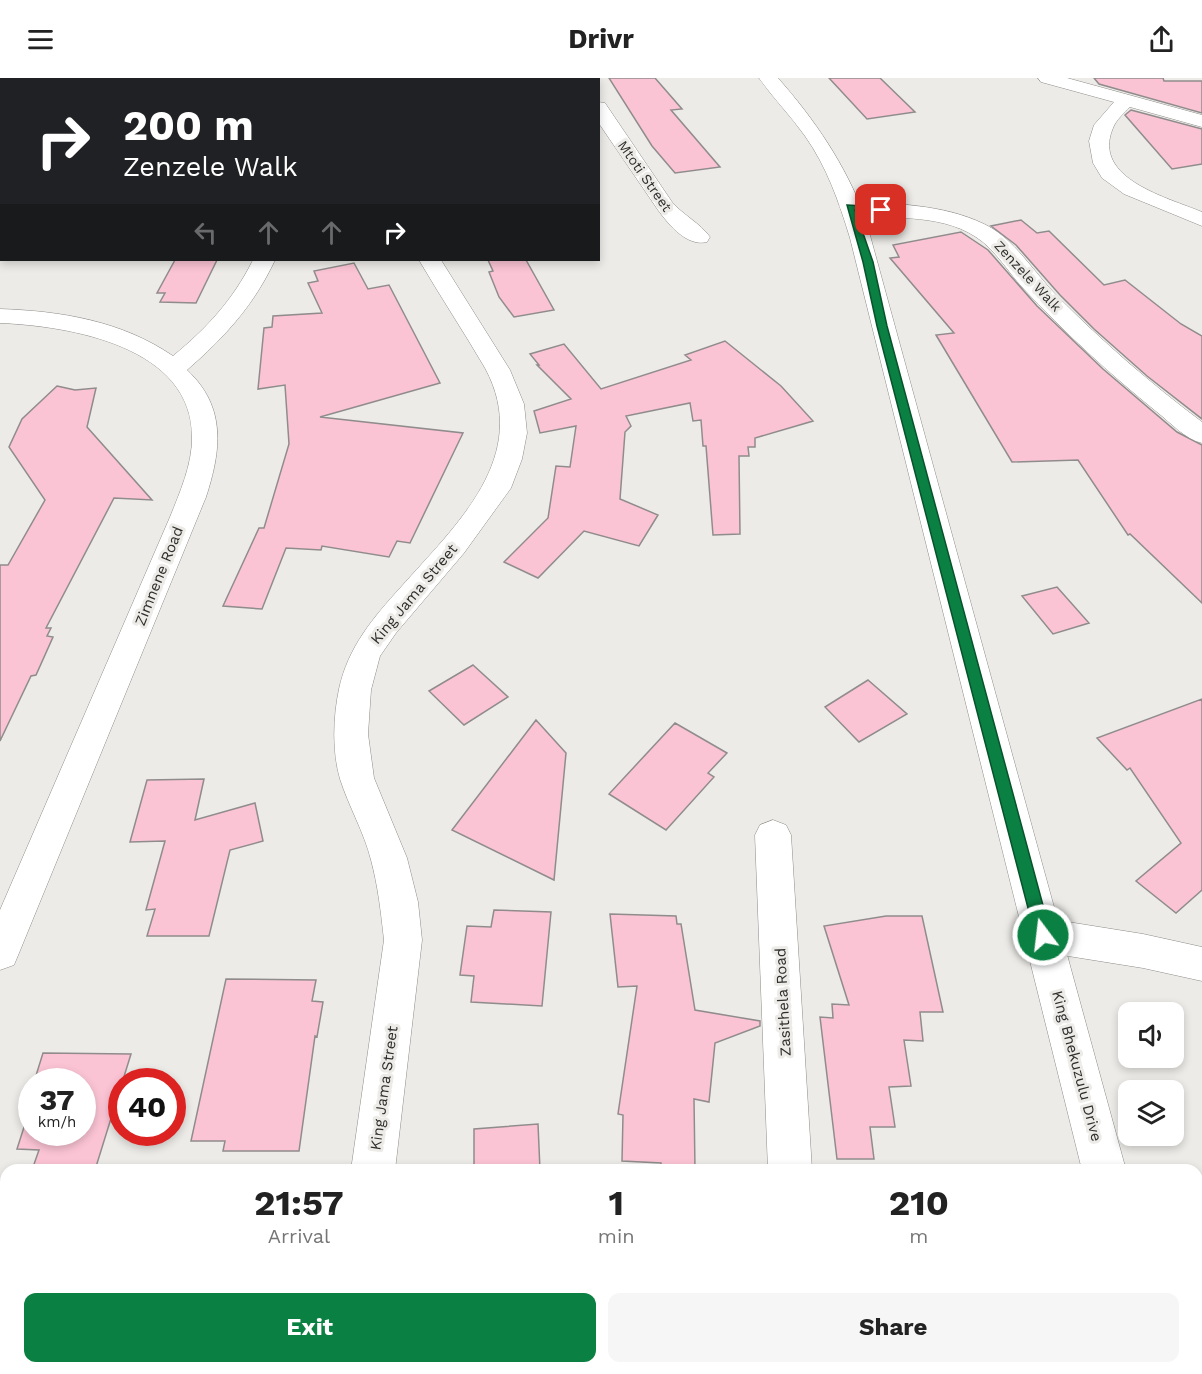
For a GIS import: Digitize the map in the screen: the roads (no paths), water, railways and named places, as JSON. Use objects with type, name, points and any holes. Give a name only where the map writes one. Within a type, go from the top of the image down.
[{"type":"street","name":"King Bhekuzulu Drive","points":[[768,78],[816,137],[850,207],[868,262],[882,326],[1102,1164]]},
{"type":"street","points":[[1047,78],[1202,121]]},
{"type":"street","points":[[1126,100],[1104,125],[1099,141],[1103,164],[1109,174],[1131,190],[1198,221]]},
{"type":"street","name":"Mtoti Street","points":[[600,110],[665,206],[675,218],[699,237]]},
{"type":"street","name":"Zenzele Walk","points":[[850,207],[941,217],[962,222],[985,233],[1001,246],[1035,287],[1084,334],[1202,435]]},
{"type":"street","points":[[173,369],[215,334],[236,311],[263,261]]},
{"type":"street","name":"King Jama Street","points":[[375,1164],[403,940],[399,902],[389,858],[357,778],[351,734],[355,690],[365,654],[385,625],[454,546],[497,488],[509,459],[514,433],[511,404],[498,370],[431,261]]},
{"type":"street","name":"Zimnene Road","points":[[0,316],[64,321],[106,331],[132,341],[155,355],[173,369],[198,402],[205,443],[196,484],[130,647],[0,953]]},
{"type":"street","name":"Zasithela Road","points":[[773,835],[790,1164]]},
{"type":"street","points":[[1043,935],[1143,951],[1202,964]]}]
